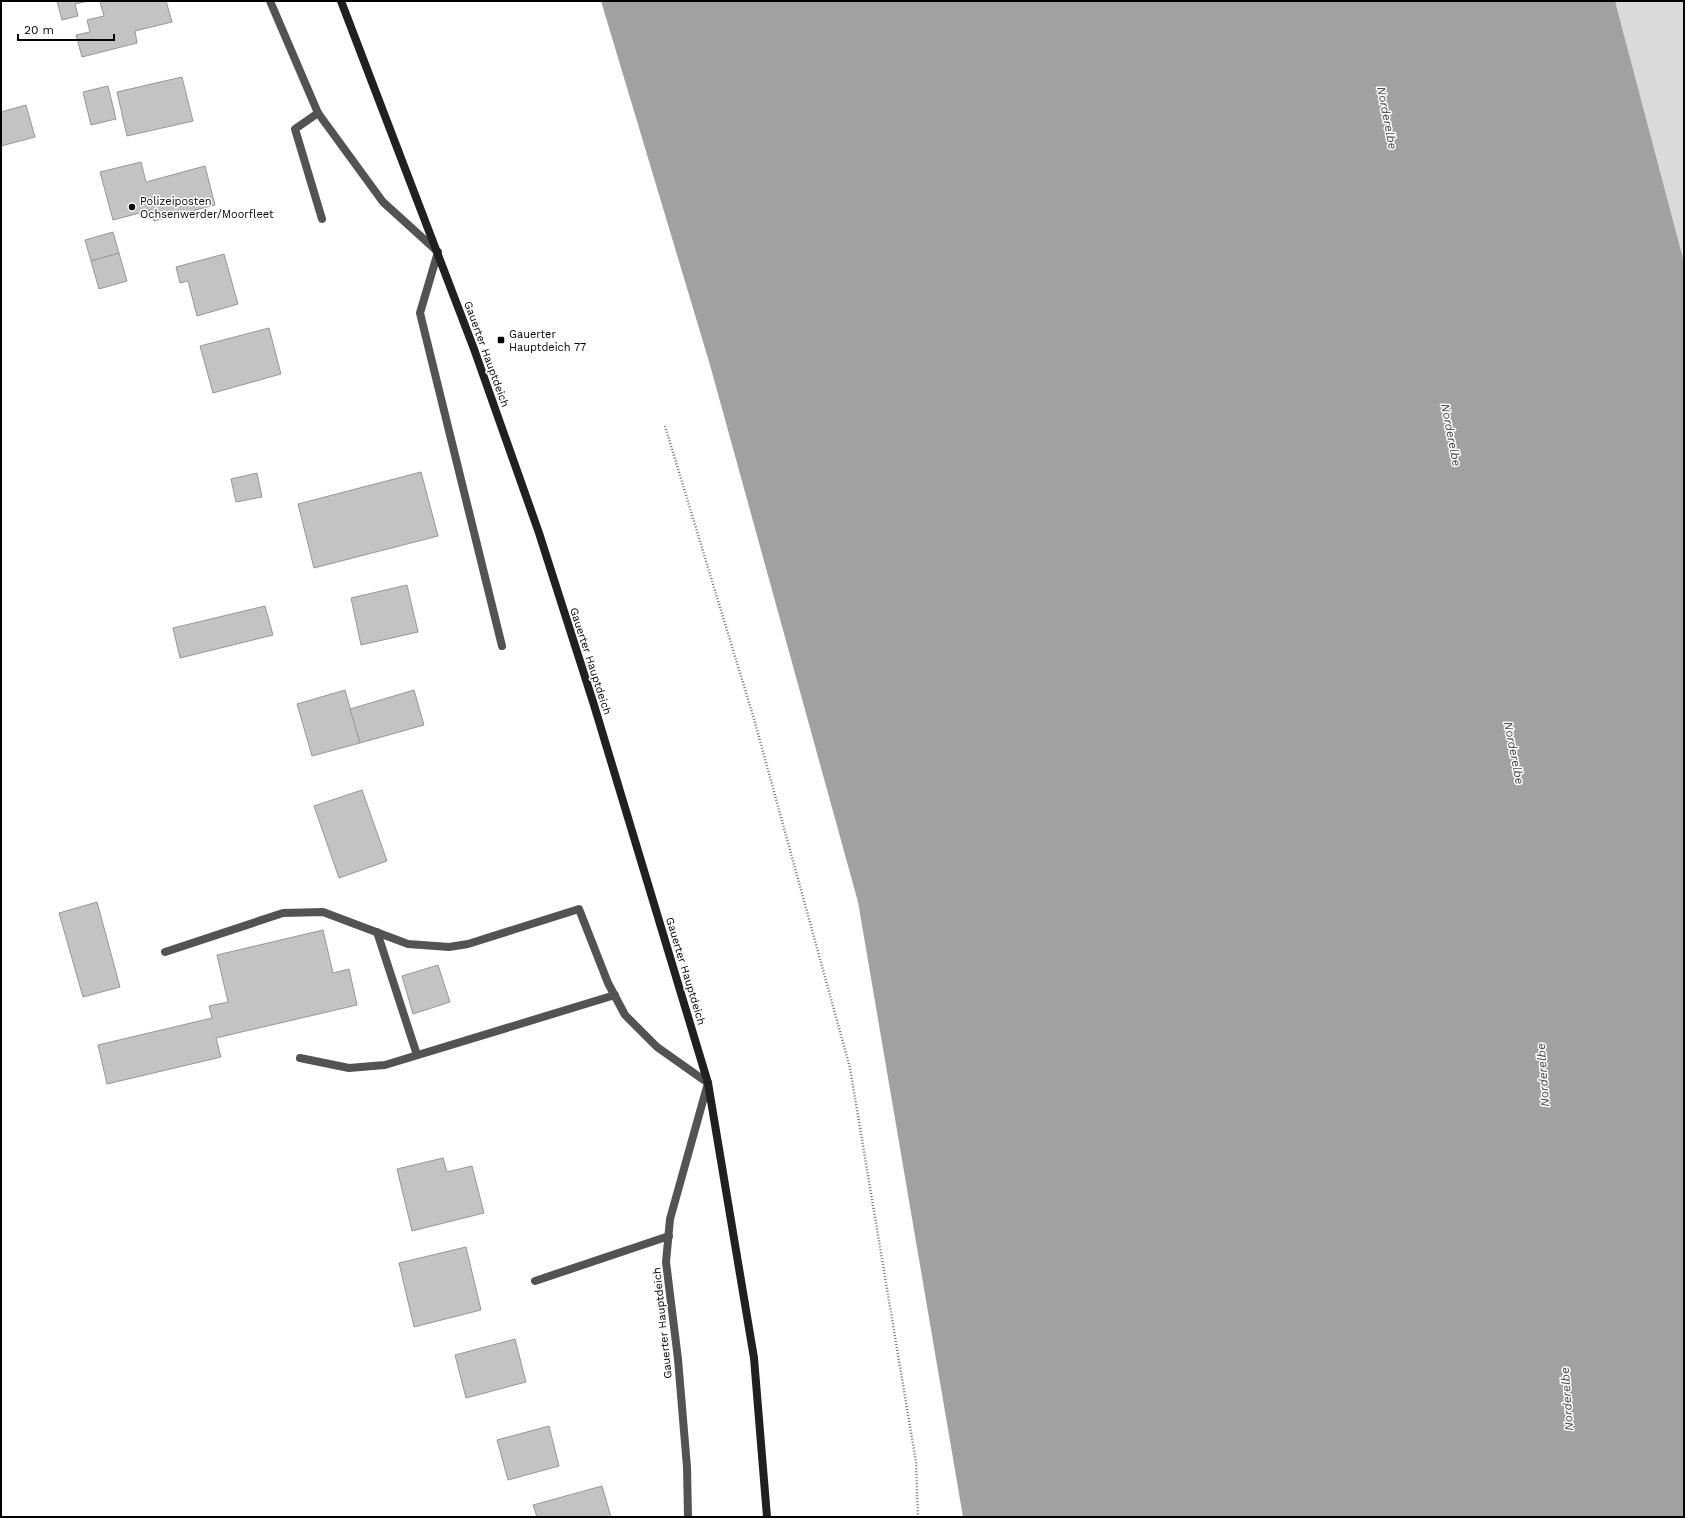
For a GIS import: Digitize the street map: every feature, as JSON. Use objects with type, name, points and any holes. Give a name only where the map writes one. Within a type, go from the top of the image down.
[{"type":"street","name":"Gauerter Hauptdeich","points":[[270,1],[318,113],[383,202],[438,252]]},
{"type":"street","name":"Gauerter Hauptdeich","points":[[341,1],[438,252],[539,533],[594,705],[708,1083],[754,1358],[767,1517]]},
{"type":"street","points":[[318,113],[295,129],[322,219]]},
{"type":"street","points":[[438,252],[420,313],[502,646]]},
{"type":"street","points":[[165,952],[283,913],[323,912],[408,944],[449,947],[468,944],[579,909],[608,983],[625,1015],[657,1047],[708,1083]]},
{"type":"street","points":[[377,932],[417,1055]]},
{"type":"street","points":[[300,1058],[350,1068],[385,1065],[615,995]]},
{"type":"street","name":"Gauerter Hauptdeich","points":[[688,1517],[688,1467],[678,1359],[666,1262],[670,1219],[708,1083]]},
{"type":"street","points":[[535,1281],[669,1236]]},
{"type":"path","points":[[665,426],[754,719],[850,1068],[916,1462],[918,1517]]},
{"type":"shaded area","points":[[1615,1],[1684,1],[1684,262]]},
{"type":"water","name":"Norderelbe","points":[[601,1],[1615,1],[1684,262],[1684,1517],[963,1517],[858,902],[710,365]]},
{"type":"building","points":[[57,1],[88,1],[75,4],[78,16],[62,20]]},
{"type":"building","points":[[166,1],[172,22],[135,31],[137,43],[82,57],[76,35],[90,32],[87,20],[104,16],[100,2]]},
{"type":"building","points":[[182,77],[193,121],[127,136],[117,92]]},
{"type":"building","points":[[108,86],[116,119],[91,125],[83,92]]},
{"type":"building","points":[[26,105],[35,137],[1,146],[1,112]]},
{"type":"building","points":[[141,162],[146,182],[205,166],[215,205],[154,221],[151,210],[113,220],[100,172]]},
{"type":"building","points":[[113,232],[119,253],[91,261],[85,240]]},
{"type":"building","points":[[119,253],[127,281],[99,289],[91,261]]},
{"type":"building","points":[[224,254],[238,304],[197,316],[188,281],[180,283],[176,267]]},
{"type":"building","points":[[269,328],[281,374],[213,393],[200,346]]},
{"type":"building","points":[[421,472],[438,536],[314,568],[298,504]]},
{"type":"building","points":[[257,473],[262,497],[236,502],[231,479]]},
{"type":"building","points":[[407,585],[418,632],[361,645],[351,598]]},
{"type":"building","points":[[265,606],[273,635],[180,658],[173,628]]},
{"type":"building","points":[[345,690],[360,743],[312,756],[297,704]]},
{"type":"building","points":[[414,690],[424,725],[360,743],[350,709]]},
{"type":"building","points":[[362,790],[387,861],[339,878],[314,806]]},
{"type":"building","points":[[97,902],[120,987],[83,997],[59,913]]},
{"type":"building","points":[[323,930],[333,973],[349,969],[357,1005],[216,1038],[221,1057],[107,1084],[98,1045],[212,1018],[209,1006],[228,1002],[217,955]]},
{"type":"building","points":[[438,965],[450,1002],[413,1014],[402,976]]},
{"type":"building","points":[[443,1158],[447,1172],[472,1166],[484,1213],[412,1231],[397,1169]]},
{"type":"building","points":[[466,1247],[481,1310],[414,1327],[399,1263]]},
{"type":"building","points":[[515,1339],[526,1382],[466,1398],[455,1355]]},
{"type":"building","points":[[549,1426],[559,1466],[508,1480],[497,1440]]},
{"type":"building","points":[[602,1486],[611,1517],[537,1517],[533,1505]]},
{"type":"place","name":"Polizeiposten Ochsenwerder/Moorfleet","points":[[132,207]]},
{"type":"place","name":"Gauerter Hauptdeich 77","points":[[501,340]]}]
